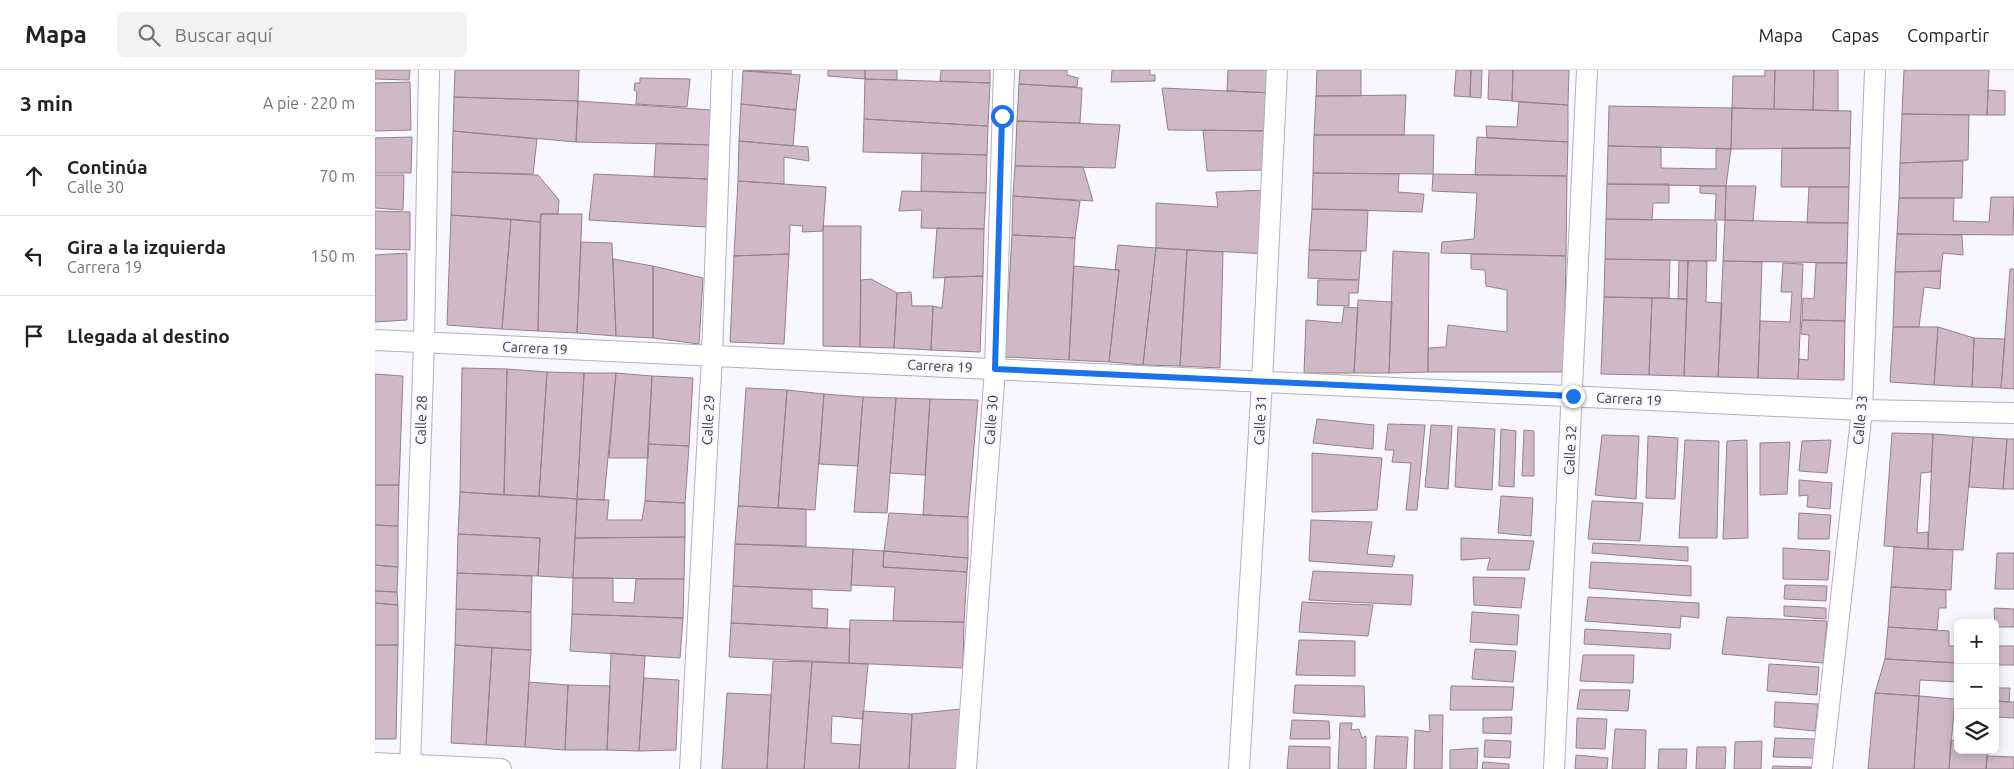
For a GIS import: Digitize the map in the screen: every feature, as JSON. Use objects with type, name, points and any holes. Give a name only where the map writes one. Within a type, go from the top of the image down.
[{"type":"street","name":"Calle 28","points":[[410,767],[424,342],[429,70]]},
{"type":"street","name":"Calle 29","points":[[690,769],[712,356],[722,70]]},
{"type":"street","name":"Calle 30","points":[[965,769],[995,369],[1003,70]]},
{"type":"street","name":"Calle 31","points":[[1239,769],[1262,382],[1277,70]]},
{"type":"street","name":"Calle 32","points":[[1553,769],[1573,396],[1587,70]]},
{"type":"street","name":"Calle 33","points":[[1822,769],[1861,410],[1875,70]]},
{"type":"street","name":"Carrera 19","points":[[375,340],[1861,410],[2014,413]]},
{"type":"street","points":[[375,763],[410,767],[501,769]]},
{"type":"building","points":[[375,70],[410,70],[409,80],[375,79]]},
{"type":"building","points":[[455,70],[579,70],[578,101],[454,97]]},
{"type":"building","points":[[743,70],[791,70],[791,74]]},
{"type":"building","points":[[828,70],[865,70],[865,79],[828,76]]},
{"type":"building","points":[[865,70],[897,70],[897,80],[865,79]]},
{"type":"building","points":[[941,70],[990,70],[990,83],[940,81]]},
{"type":"building","points":[[1020,70],[1067,70],[1067,75],[1078,78],[1077,87],[1019,84]]},
{"type":"building","points":[[1112,70],[1150,70],[1150,75],[1155,75],[1155,81],[1111,82]]},
{"type":"building","points":[[1228,70],[1273,70],[1272,93],[1227,91]]},
{"type":"building","points":[[1317,70],[1361,70],[1361,96],[1316,96]]},
{"type":"building","points":[[1456,70],[1471,70],[1470,97],[1454,96]]},
{"type":"building","points":[[1471,70],[1482,70],[1481,98],[1470,97]]},
{"type":"building","points":[[1489,70],[1513,70],[1512,101],[1488,99]]},
{"type":"building","points":[[1513,70],[1569,70],[1568,105],[1512,101]]},
{"type":"building","points":[[1765,70],[1775,70],[1774,109],[1732,108],[1733,76],[1765,76]]},
{"type":"building","points":[[1775,70],[1814,70],[1813,110],[1774,109]]},
{"type":"building","points":[[1814,70],[1838,70],[1838,111],[1813,110]]},
{"type":"building","points":[[1904,70],[1989,70],[1987,115],[1902,114]]},
{"type":"building","points":[[743,71],[800,75],[796,110],[741,104]]},
{"type":"building","points":[[640,78],[690,79],[687,107],[636,104],[637,92],[634,90],[635,83],[640,83]]},
{"type":"building","points":[[865,79],[990,83],[988,126],[864,119]]},
{"type":"building","points":[[410,82],[411,130],[375,131],[375,83]]},
{"type":"building","points":[[1019,84],[1082,88],[1080,123],[1017,121]]},
{"type":"building","points":[[1162,88],[1272,93],[1271,131],[1168,130]]},
{"type":"building","points":[[1988,90],[2005,91],[2005,115],[1987,115]]},
{"type":"building","points":[[1406,95],[1404,135],[1314,135],[1316,96]]},
{"type":"building","points":[[454,97],[578,101],[576,142],[453,131]]},
{"type":"building","points":[[578,101],[711,110],[710,145],[576,142]]},
{"type":"building","points":[[1519,102],[1568,105],[1568,142],[1487,138],[1486,126],[1517,127]]},
{"type":"building","points":[[741,104],[796,110],[793,146],[739,141]]},
{"type":"building","points":[[1609,106],[1732,108],[1731,149],[1608,146]]},
{"type":"building","points":[[1732,108],[1851,111],[1850,148],[1731,149]]},
{"type":"building","points":[[1902,114],[1969,115],[1968,160],[1900,163]]},
{"type":"building","points":[[864,119],[988,126],[987,155],[863,152]]},
{"type":"building","points":[[1017,121],[1120,125],[1115,168],[1015,166]]},
{"type":"building","points":[[1203,130],[1271,131],[1270,170],[1207,171]]},
{"type":"building","points":[[453,131],[537,139],[533,174],[452,172]]},
{"type":"building","points":[[1314,135],[1434,135],[1433,174],[1313,173]]},
{"type":"building","points":[[412,137],[411,173],[375,173],[375,138]]},
{"type":"building","points":[[1477,137],[1568,142],[1567,176],[1475,175]]},
{"type":"building","points":[[739,141],[808,147],[809,161],[784,157],[784,184],[738,181]]},
{"type":"building","points":[[656,143],[710,145],[708,179],[654,177]]},
{"type":"building","points":[[1608,146],[1661,147],[1661,168],[1716,169],[1716,148],[1731,149],[1726,186],[1607,184]]},
{"type":"building","points":[[1782,148],[1850,148],[1849,187],[1781,187]]},
{"type":"building","points":[[922,153],[987,155],[986,193],[921,191]]},
{"type":"building","points":[[1963,161],[1962,198],[1899,198],[1900,163]]},
{"type":"building","points":[[1015,166],[1083,167],[1093,201],[1013,196]]},
{"type":"building","points":[[452,172],[538,175],[559,200],[558,214],[541,214],[540,222],[451,215]]},
{"type":"building","points":[[1313,173],[1399,174],[1398,192],[1424,194],[1422,212],[1312,209]]},
{"type":"building","points":[[594,174],[708,179],[706,227],[589,220]]},
{"type":"building","points":[[1433,174],[1567,176],[1566,256],[1441,253],[1442,242],[1474,239],[1477,193],[1432,191]]},
{"type":"building","points":[[375,175],[404,175],[403,210],[375,208]]},
{"type":"building","points":[[738,181],[826,187],[823,231],[802,232],[803,226],[790,225],[789,254],[734,256]]},
{"type":"building","points":[[1607,184],[1669,184],[1669,203],[1653,203],[1652,220],[1606,219]]},
{"type":"building","points":[[1700,186],[1726,186],[1725,220],[1715,220],[1716,194],[1700,193]]},
{"type":"building","points":[[1726,186],[1756,186],[1753,221],[1725,220]]},
{"type":"building","points":[[1809,187],[1849,187],[1848,223],[1807,223]]},
{"type":"building","points":[[1270,190],[1268,254],[1156,248],[1156,203],[1218,207],[1216,192]]},
{"type":"building","points":[[902,191],[986,193],[984,229],[921,228],[922,210],[899,211]]},
{"type":"building","points":[[1013,196],[1080,201],[1075,238],[1012,235]]},
{"type":"building","points":[[1991,197],[2014,197],[2013,235],[1897,234],[1899,198],[1954,198],[1953,221],[1989,222]]},
{"type":"building","points":[[1312,209],[1368,210],[1366,251],[1309,250]]},
{"type":"building","points":[[375,211],[410,212],[410,250],[375,249]]},
{"type":"building","points":[[541,214],[582,214],[577,333],[538,331]]},
{"type":"building","points":[[451,215],[511,219],[502,329],[447,325]]},
{"type":"building","points":[[511,219],[540,222],[538,331],[502,329]]},
{"type":"building","points":[[1606,219],[1715,220],[1717,223],[1716,261],[1605,259]]},
{"type":"building","points":[[1725,220],[1848,223],[1847,263],[1723,261]]},
{"type":"building","points":[[823,226],[861,226],[860,347],[823,346]]},
{"type":"building","points":[[937,228],[984,229],[983,276],[933,278]]},
{"type":"building","points":[[1897,234],[1962,235],[1963,255],[1943,253],[1941,271],[1895,272]]},
{"type":"building","points":[[1012,235],[1075,238],[1069,360],[1005,357]]},
{"type":"building","points":[[581,242],[612,243],[616,336],[577,333]]},
{"type":"building","points":[[1118,245],[1156,248],[1143,365],[1109,362],[1119,270],[1115,270]]},
{"type":"building","points":[[1156,248],[1187,250],[1180,366],[1143,365]]},
{"type":"building","points":[[1187,250],[1223,252],[1220,368],[1180,366]]},
{"type":"building","points":[[1309,250],[1361,251],[1359,280],[1308,278]]},
{"type":"building","points":[[1393,251],[1429,253],[1428,372],[1389,373]]},
{"type":"building","points":[[407,253],[407,320],[375,322],[375,255]]},
{"type":"building","points":[[789,254],[784,344],[730,342],[734,256]]},
{"type":"building","points":[[1471,254],[1566,256],[1564,372],[1428,372],[1428,348],[1446,347],[1448,325],[1507,332],[1507,290],[1486,286],[1485,270],[1471,269]]},
{"type":"building","points":[[613,259],[653,266],[653,338],[616,336]]},
{"type":"building","points":[[1605,259],[1670,260],[1669,298],[1604,297]]},
{"type":"building","points":[[1679,261],[1688,261],[1687,299],[1678,299]]},
{"type":"building","points":[[1688,261],[1707,261],[1706,302],[1722,303],[1718,377],[1684,376]]},
{"type":"building","points":[[1723,261],[1762,262],[1758,378],[1718,377]]},
{"type":"building","points":[[1783,263],[1803,264],[1798,379],[1758,378],[1760,321],[1790,322],[1792,292],[1781,292]]},
{"type":"building","points":[[1816,263],[1847,263],[1845,321],[1802,320],[1803,298],[1814,299]]},
{"type":"building","points":[[653,266],[703,278],[699,344],[653,338]]},
{"type":"building","points":[[1074,266],[1119,270],[1109,362],[1069,360]]},
{"type":"building","points":[[2010,269],[2014,269],[2014,389],[2001,388]]},
{"type":"building","points":[[1941,271],[1940,289],[1924,287],[1919,327],[1893,327],[1895,272]]},
{"type":"building","points":[[983,276],[980,352],[931,350],[933,306],[942,308],[945,277]]},
{"type":"building","points":[[871,279],[897,293],[894,348],[860,347],[861,280]]},
{"type":"building","points":[[1318,280],[1359,280],[1358,293],[1349,293],[1349,306],[1317,305]]},
{"type":"building","points":[[911,292],[912,306],[933,306],[931,350],[894,348],[897,293]]},
{"type":"building","points":[[1604,297],[1652,298],[1649,375],[1601,374]]},
{"type":"building","points":[[1652,298],[1687,299],[1684,376],[1649,375]]},
{"type":"building","points":[[1358,300],[1392,302],[1389,373],[1354,373]]},
{"type":"building","points":[[1344,307],[1358,308],[1354,373],[1304,373],[1306,320],[1342,323]]},
{"type":"building","points":[[1802,320],[1845,321],[1844,380],[1798,379],[1799,359],[1808,360],[1809,335],[1801,334]]},
{"type":"building","points":[[1893,327],[1938,327],[1934,385],[1890,382]]},
{"type":"building","points":[[1938,327],[1974,338],[1972,387],[1934,385]]},
{"type":"building","points":[[1974,338],[2005,339],[2001,388],[1972,387]]},
{"type":"building","points":[[462,368],[507,369],[504,495],[460,492]]},
{"type":"building","points":[[507,369],[547,372],[539,496],[504,495]]},
{"type":"building","points":[[547,372],[584,373],[577,499],[539,496]]},
{"type":"building","points":[[584,373],[616,373],[604,500],[577,499]]},
{"type":"building","points":[[616,373],[652,376],[648,458],[609,458]]},
{"type":"building","points":[[375,374],[403,376],[399,485],[375,485]]},
{"type":"building","points":[[652,376],[693,378],[689,446],[648,444]]},
{"type":"building","points":[[746,388],[787,390],[778,508],[738,506]]},
{"type":"building","points":[[787,390],[824,394],[815,510],[778,508]]},
{"type":"building","points":[[824,394],[863,397],[858,466],[819,464]]},
{"type":"building","points":[[863,397],[896,398],[887,513],[854,512]]},
{"type":"building","points":[[896,398],[930,399],[925,475],[890,473]]},
{"type":"building","points":[[930,399],[978,400],[968,517],[923,515]]},
{"type":"building","points":[[1317,419],[1374,425],[1373,449],[1313,443]]},
{"type":"building","points":[[1388,424],[1425,425],[1417,510],[1406,510],[1411,463],[1392,462],[1394,450],[1385,450]]},
{"type":"building","points":[[1431,425],[1452,426],[1448,489],[1425,487]]},
{"type":"building","points":[[1458,427],[1495,429],[1492,490],[1455,487]]},
{"type":"building","points":[[1501,429],[1516,431],[1514,487],[1499,486]]},
{"type":"building","points":[[1524,430],[1534,431],[1534,476],[1522,476]]},
{"type":"building","points":[[1892,433],[1933,434],[1931,472],[1921,473],[1917,533],[1928,532],[1928,549],[1884,546]]},
{"type":"building","points":[[1933,434],[1973,437],[1963,550],[1928,549]]},
{"type":"building","points":[[1602,435],[1639,436],[1636,499],[1595,495]]},
{"type":"building","points":[[1648,436],[1678,438],[1675,499],[1646,498]]},
{"type":"building","points":[[1973,437],[2007,439],[2003,489],[1969,487]]},
{"type":"building","points":[[2007,439],[2014,439],[2014,489],[2003,489]]},
{"type":"building","points":[[1685,440],[1719,441],[1717,538],[1679,538]]},
{"type":"building","points":[[1747,440],[1748,538],[1723,539],[1727,441]]},
{"type":"building","points":[[1831,440],[1827,473],[1799,471],[1802,441]]},
{"type":"building","points":[[1790,442],[1787,494],[1760,495],[1760,443]]},
{"type":"building","points":[[648,444],[689,446],[685,503],[645,501]]},
{"type":"building","points":[[1312,453],[1382,458],[1377,510],[1312,512]]},
{"type":"building","points":[[1799,480],[1832,483],[1830,509],[1807,507],[1808,495],[1799,496]]},
{"type":"building","points":[[375,485],[399,485],[398,526],[375,525]]},
{"type":"building","points":[[460,492],[577,499],[573,578],[538,576],[540,538],[458,534]]},
{"type":"building","points":[[1501,496],[1533,498],[1531,536],[1498,533]]},
{"type":"building","points":[[577,499],[609,500],[607,520],[642,520],[645,501],[685,503],[685,537],[575,538]]},
{"type":"building","points":[[1592,501],[1643,503],[1640,541],[1588,539]]},
{"type":"building","points":[[738,506],[806,509],[806,546],[735,544]]},
{"type":"building","points":[[889,513],[968,517],[968,558],[884,551]]},
{"type":"building","points":[[1799,513],[1831,515],[1829,539],[1798,539]]},
{"type":"building","points":[[1311,520],[1372,522],[1367,554],[1395,556],[1392,567],[1309,561]]},
{"type":"building","points":[[375,525],[398,526],[398,567],[375,565]]},
{"type":"building","points":[[458,534],[540,538],[538,576],[457,573]]},
{"type":"building","points":[[685,537],[684,579],[573,578],[575,538]]},
{"type":"building","points":[[1461,538],[1534,541],[1529,570],[1487,570],[1490,558],[1461,560]]},
{"type":"building","points":[[1593,543],[1688,547],[1688,561],[1592,553]]},
{"type":"building","points":[[735,544],[853,549],[851,591],[733,586]]},
{"type":"building","points":[[1894,547],[1953,550],[1951,590],[1891,587]]},
{"type":"building","points":[[1783,548],[1830,551],[1828,580],[1783,579]]},
{"type":"building","points":[[853,549],[884,551],[883,567],[967,572],[964,622],[893,621],[895,587],[851,585]]},
{"type":"building","points":[[884,551],[968,558],[967,572],[883,567]]},
{"type":"building","points":[[1997,553],[2014,553],[2014,589],[1995,589]]},
{"type":"building","points":[[1591,562],[1691,566],[1691,596],[1589,588]]},
{"type":"building","points":[[375,565],[398,567],[397,592],[375,591]]},
{"type":"building","points":[[1313,571],[1413,575],[1411,605],[1309,600]]},
{"type":"building","points":[[457,573],[532,576],[531,612],[456,609]]},
{"type":"building","points":[[1473,577],[1525,578],[1521,608],[1474,605]]},
{"type":"building","points":[[573,578],[613,578],[613,602],[634,603],[636,579],[684,579],[683,618],[572,614]]},
{"type":"building","points":[[1785,585],[1827,586],[1826,601],[1784,599]]},
{"type":"building","points":[[733,586],[812,590],[812,608],[828,609],[827,628],[731,623]]},
{"type":"building","points":[[1891,587],[1946,590],[1946,608],[1939,608],[1937,630],[1888,627]]},
{"type":"building","points":[[375,591],[397,592],[398,605],[375,603]]},
{"type":"building","points":[[1588,597],[1699,603],[1699,618],[1681,616],[1680,628],[1585,621]]},
{"type":"building","points":[[1302,602],[1373,605],[1368,636],[1299,632]]},
{"type":"building","points":[[375,603],[398,605],[398,645],[375,645]]},
{"type":"building","points":[[1784,606],[1826,608],[1826,619],[1784,616]]},
{"type":"building","points":[[1994,608],[2014,609],[2014,627],[1999,627],[1999,619],[1995,619]]},
{"type":"building","points":[[456,609],[531,612],[531,650],[455,645]]},
{"type":"building","points":[[1472,612],[1519,615],[1517,645],[1470,642]]},
{"type":"building","points":[[572,614],[683,618],[680,658],[570,651]]},
{"type":"building","points":[[1727,617],[1827,621],[1823,663],[1722,654]]},
{"type":"building","points":[[850,620],[964,622],[963,668],[849,663]]},
{"type":"building","points":[[731,623],[850,629],[849,663],[729,657]]},
{"type":"building","points":[[1888,627],[1949,631],[1949,646],[1954,646],[1954,663],[1885,659]]},
{"type":"building","points":[[1585,629],[1671,634],[1670,649],[1584,644]]},
{"type":"building","points":[[1299,640],[1355,641],[1355,676],[1296,675]]},
{"type":"building","points":[[375,645],[398,645],[396,739],[375,739]]},
{"type":"building","points":[[455,645],[492,648],[486,745],[451,743]]},
{"type":"building","points":[[1999,646],[2014,646],[2014,665],[1999,665]]},
{"type":"building","points":[[492,648],[531,650],[525,747],[486,745]]},
{"type":"building","points":[[1475,649],[1516,651],[1513,682],[1472,679]]},
{"type":"building","points":[[611,653],[645,656],[639,751],[607,750]]},
{"type":"building","points":[[1583,655],[1634,655],[1633,683],[1580,681]]},
{"type":"building","points":[[1885,659],[1954,663],[1954,682],[1920,680],[1919,696],[1875,693]]},
{"type":"building","points":[[773,661],[812,662],[804,769],[767,769]]},
{"type":"building","points":[[812,662],[868,664],[863,719],[832,716],[831,743],[861,745],[859,769],[804,769]]},
{"type":"building","points":[[1769,664],[1819,667],[1817,695],[1767,691]]},
{"type":"building","points":[[644,678],[679,680],[676,750],[639,751]]},
{"type":"building","points":[[529,682],[568,685],[565,750],[525,747]]},
{"type":"building","points":[[568,685],[610,686],[607,750],[565,750]]},
{"type":"building","points":[[1295,685],[1364,686],[1365,717],[1293,713]]},
{"type":"building","points":[[1451,686],[1514,687],[1512,710],[1450,710]]},
{"type":"building","points":[[1999,688],[2010,688],[2009,702],[1999,701]]},
{"type":"building","points":[[1580,690],[1630,690],[1628,711],[1577,709]]},
{"type":"building","points":[[727,693],[771,695],[767,769],[722,769]]},
{"type":"building","points":[[1875,693],[1919,696],[1914,769],[1868,769]]},
{"type":"building","points":[[1919,696],[1954,699],[1949,769],[1914,769]]},
{"type":"building","points":[[1999,701],[2014,702],[2014,718],[1999,717]]},
{"type":"building","points":[[1775,702],[1818,704],[1815,731],[1774,727]]},
{"type":"building","points":[[961,709],[959,769],[909,769],[912,714]]},
{"type":"building","points":[[863,711],[912,714],[909,769],[859,769]]},
{"type":"building","points":[[1429,715],[1443,715],[1442,769],[1414,769],[1415,730],[1430,732]]},
{"type":"building","points":[[1512,717],[1511,734],[1483,733],[1483,718]]},
{"type":"building","points":[[1577,718],[1607,719],[1605,749],[1576,748]]},
{"type":"building","points":[[1292,720],[1329,721],[1330,739],[1290,739]]},
{"type":"building","points":[[1340,723],[1352,723],[1351,730],[1359,729],[1362,738],[1366,736],[1366,769],[1338,769]]},
{"type":"building","points":[[1615,729],[1646,730],[1645,769],[1612,769]]},
{"type":"building","points":[[1376,736],[1408,737],[1406,769],[1374,769]]},
{"type":"building","points":[[1775,738],[1815,739],[1813,758],[1773,757]]},
{"type":"building","points":[[1485,740],[1511,741],[1510,758],[1484,757]]},
{"type":"building","points":[[1951,740],[1954,740],[1954,754],[1988,754],[1986,769],[1949,769]]},
{"type":"building","points":[[1762,741],[1761,769],[1734,769],[1735,742]]},
{"type":"building","points":[[1289,746],[1330,747],[1330,769],[1287,769]]},
{"type":"building","points":[[1697,747],[1726,747],[1725,769],[1696,769]]},
{"type":"building","points":[[1478,748],[1477,769],[1450,769],[1450,750]]},
{"type":"building","points":[[1659,749],[1687,749],[1686,769],[1658,769]]},
{"type":"building","points":[[1576,755],[1608,758],[1607,769],[1575,769]]},
{"type":"building","points":[[1987,756],[2014,757],[2014,769],[1986,769]]},
{"type":"building","points":[[1483,762],[1509,764],[1509,769],[1482,769]]},
{"type":"building","points":[[1773,766],[1811,767],[1810,769],[1772,769]]},
{"type":"route","points":[[1002,116],[995,369],[1573,396]]}]
